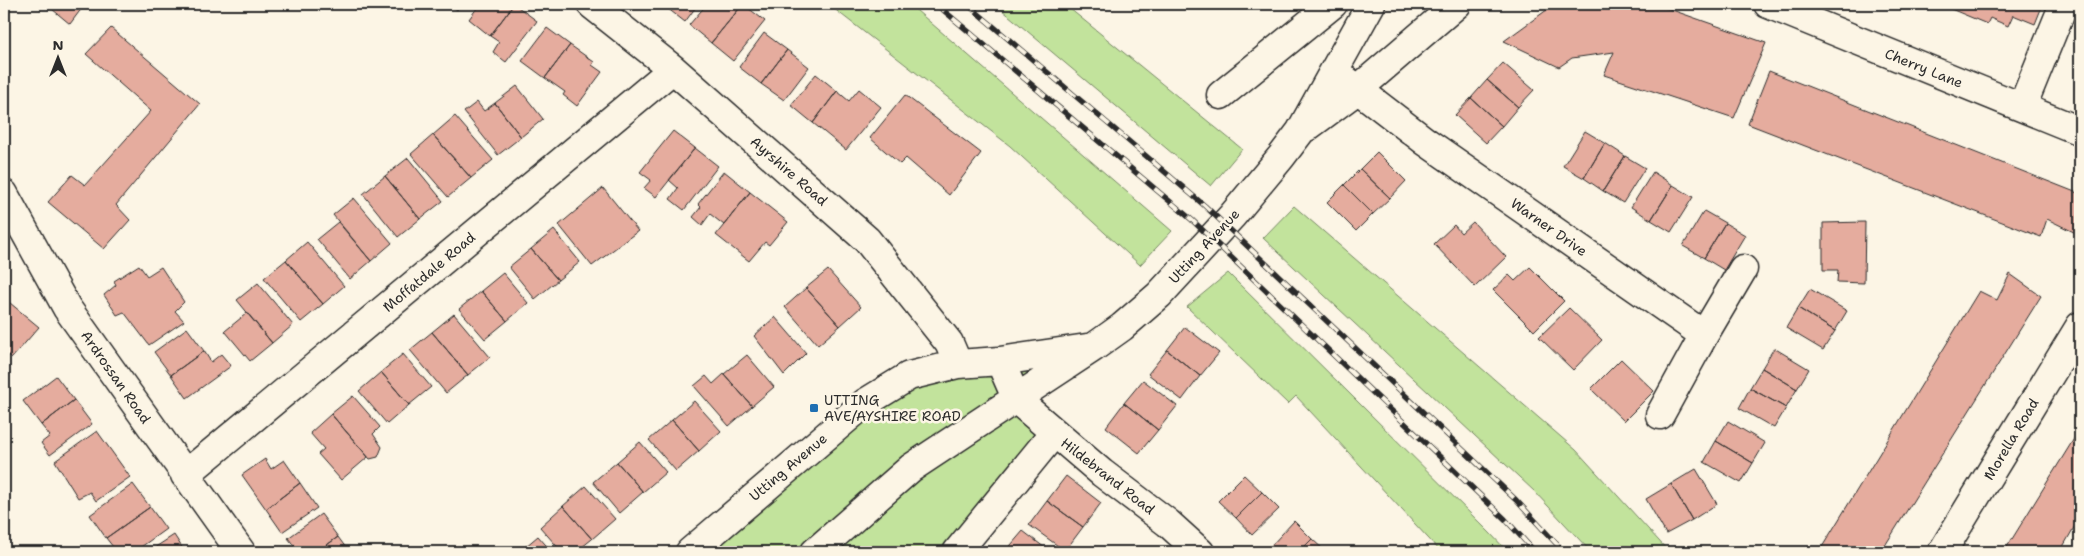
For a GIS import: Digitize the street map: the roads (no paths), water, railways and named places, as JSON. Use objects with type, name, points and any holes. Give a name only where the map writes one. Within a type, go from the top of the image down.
[{"type":"street","name":"Ayrshire Road","points":[[591,4],[673,69],[868,240],[949,343],[958,364]]},
{"type":"street","points":[[1221,96],[1333,4]]},
{"type":"street","name":"Utting Avenue","points":[[815,552],[911,468],[1017,400],[1094,347],[1122,327],[1159,295],[1232,216],[1300,132],[1371,4]]},
{"type":"street","name":"Utting Avenue","points":[[1300,132],[1357,90],[1457,4]]},
{"type":"street","name":"Cherry Lane","points":[[1768,4],[2080,131]]},
{"type":"street","points":[[2022,107],[2064,4]]},
{"type":"street","name":"Moffatdale Road","points":[[185,475],[673,69]]},
{"type":"street","name":"Warner Drive","points":[[1334,71],[1425,141],[1704,335]]},
{"type":"street","name":"Ardrossan Road","points":[[4,194],[67,308],[241,552]]},
{"type":"street","points":[[1660,415],[1743,269]]},
{"type":"street","name":"Morella Road","points":[[1942,552],[2080,326]]},
{"type":"street","name":"Utting Avenue","points":[[690,552],[864,403],[909,376],[958,364],[1000,361],[1094,347]]},
{"type":"street","points":[[1000,361],[1017,400]]},
{"type":"street","name":"Hildebrand Road","points":[[1017,400],[1102,473],[1168,523],[1200,552]]},
{"type":"street","points":[[957,552],[1054,433]]},
{"type":"railway","points":[[936,4],[1192,220],[1505,519],[1535,552]]},
{"type":"railway","points":[[967,4],[1205,206],[1516,500],[1564,552]]},
{"type":"place","name":"UTTING AVE/AYSHIRE ROAD","points":[[814,408]]}]
